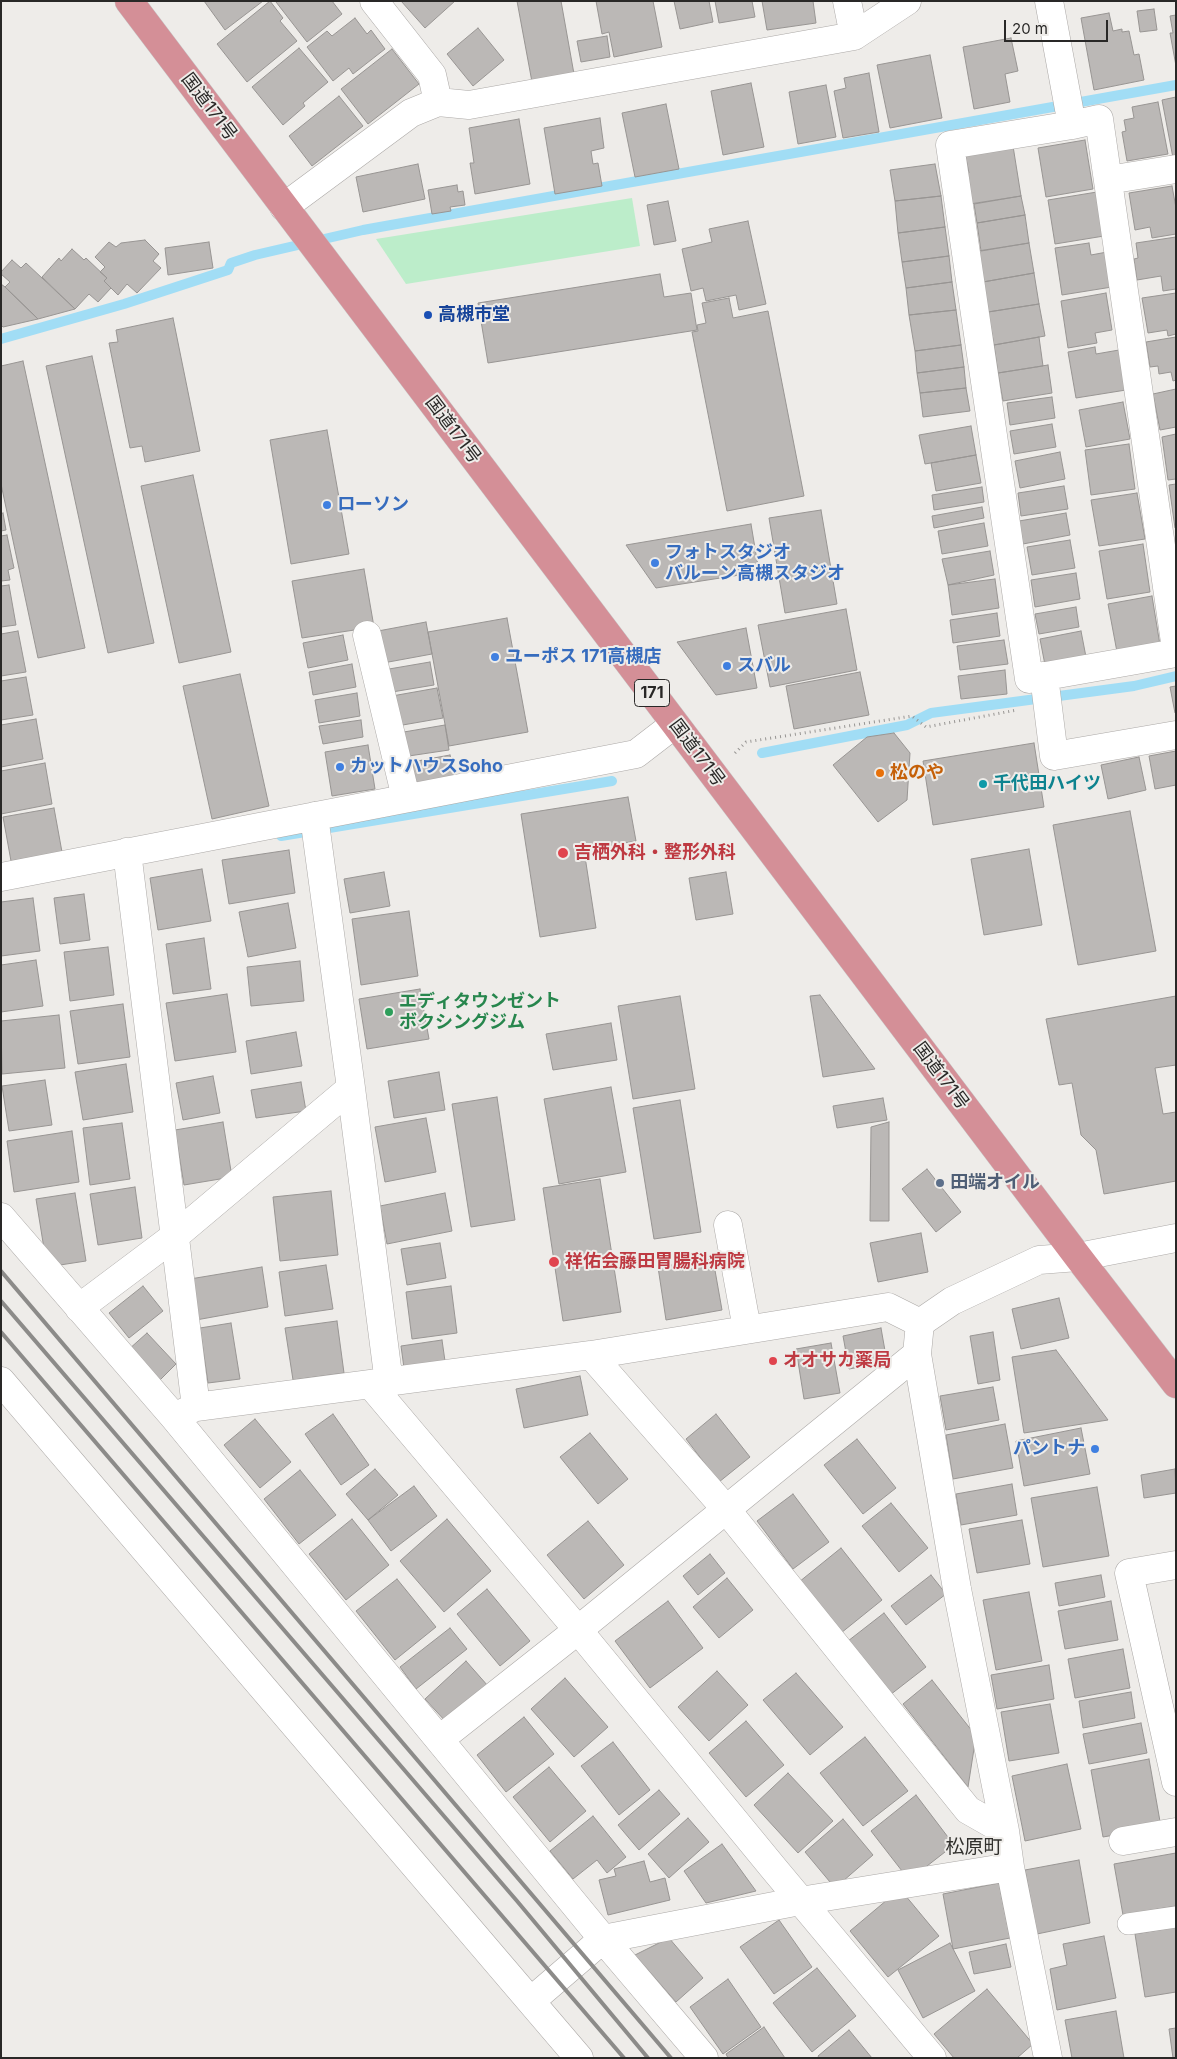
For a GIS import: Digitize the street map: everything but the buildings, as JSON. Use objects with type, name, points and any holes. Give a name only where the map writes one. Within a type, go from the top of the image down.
[{"type":"highway","name":"国道171号","points":[[134,3],[284,207],[1176,1384]]},
{"type":"street","points":[[374,1],[432,75],[438,102]]},
{"type":"street","points":[[847,1],[854,36]]},
{"type":"street","points":[[284,207],[411,113],[438,102],[469,105],[854,36],[907,1]]},
{"type":"street","points":[[1053,2],[1072,124]]},
{"type":"street","points":[[1176,649],[1099,119],[950,145],[1029,679],[1176,653]]},
{"type":"street","points":[[1108,180],[1176,169]]},
{"type":"street","points":[[367,635],[406,798]]},
{"type":"street","points":[[1044,676],[1054,756],[1176,735]]},
{"type":"street","points":[[1,877],[636,754],[675,724]]},
{"type":"street","points":[[314,816],[351,1088],[380,1384],[578,1630],[800,1901],[932,2058]]},
{"type":"street","points":[[127,852],[175,1236],[185,1412]]},
{"type":"street","points":[[79,1308],[175,1236],[351,1088]]},
{"type":"street","points":[[1,1217],[79,1308],[185,1412],[440,1739],[603,1939],[704,2058]]},
{"type":"street","points":[[728,1225],[747,1329]]},
{"type":"street","points":[[1048,2058],[957,1589],[917,1354],[920,1323],[952,1301],[1039,1260],[1078,1257],[1176,1238]]},
{"type":"street","points":[[185,1412],[591,1355],[888,1307],[920,1323]]},
{"type":"street","points":[[440,1739],[578,1630],[725,1508],[917,1354]]},
{"type":"street","points":[[591,1355],[725,1508],[968,1810],[1005,1831]]},
{"type":"street","points":[[1,1381],[579,2058]]},
{"type":"street","points":[[1176,1565],[1129,1574],[1176,1782]]},
{"type":"street","points":[[1123,1841],[1176,1832]]},
{"type":"street","points":[[531,2001],[603,1939],[800,1901],[1010,1867]]},
{"type":"lane","points":[[1128,1924],[1176,1917]]},
{"type":"path","points":[[712,774],[746,742],[912,716],[926,726],[1047,704]]},
{"type":"green space","points":[[632,198],[640,246],[406,284],[376,239]]},
{"type":"waterway","points":[[1,339],[124,304],[228,270],[231,263],[255,255],[363,230],[1176,85]]},
{"type":"waterway","points":[[762,753],[907,725],[931,713],[1134,686],[1176,676]]},
{"type":"waterway","points":[[281,836],[612,781]]},
{"type":"railway","points":[[1,1271],[671,2058]]},
{"type":"railway","points":[[1,1301],[517,1901],[648,2058]]},
{"type":"railway","points":[[1,1332],[624,2058]]},
{"type":"place","name":"高槻市堂","points":[[428,315]]},
{"type":"place","name":"ローソン","points":[[327,505]]},
{"type":"place","name":"フォトスタジオ バルーン高槻スタジオ","points":[[655,563]]},
{"type":"place","name":"ユーポス 171高槻店","points":[[495,657]]},
{"type":"place","name":"スバル","points":[[727,666]]},
{"type":"place","name":"カットハウスSoho","points":[[340,767]]},
{"type":"place","name":"松のや","points":[[880,773]]},
{"type":"place","name":"千代田ハイツ","points":[[983,784]]},
{"type":"place","name":"吉栖外科・整形外科","points":[[563,853]]},
{"type":"place","name":"エディタウンゼント ボクシングジム","points":[[389,1012]]},
{"type":"place","name":"田端オイル","points":[[940,1183]]},
{"type":"place","name":"祥佑会藤田胃腸科病院","points":[[554,1262]]},
{"type":"place","name":"オオサカ薬局","points":[[773,1361]]},
{"type":"place","name":"パントナ","points":[[1095,1449]]},
{"type":"district","name":"松原町","points":[[974,1847]]}]
